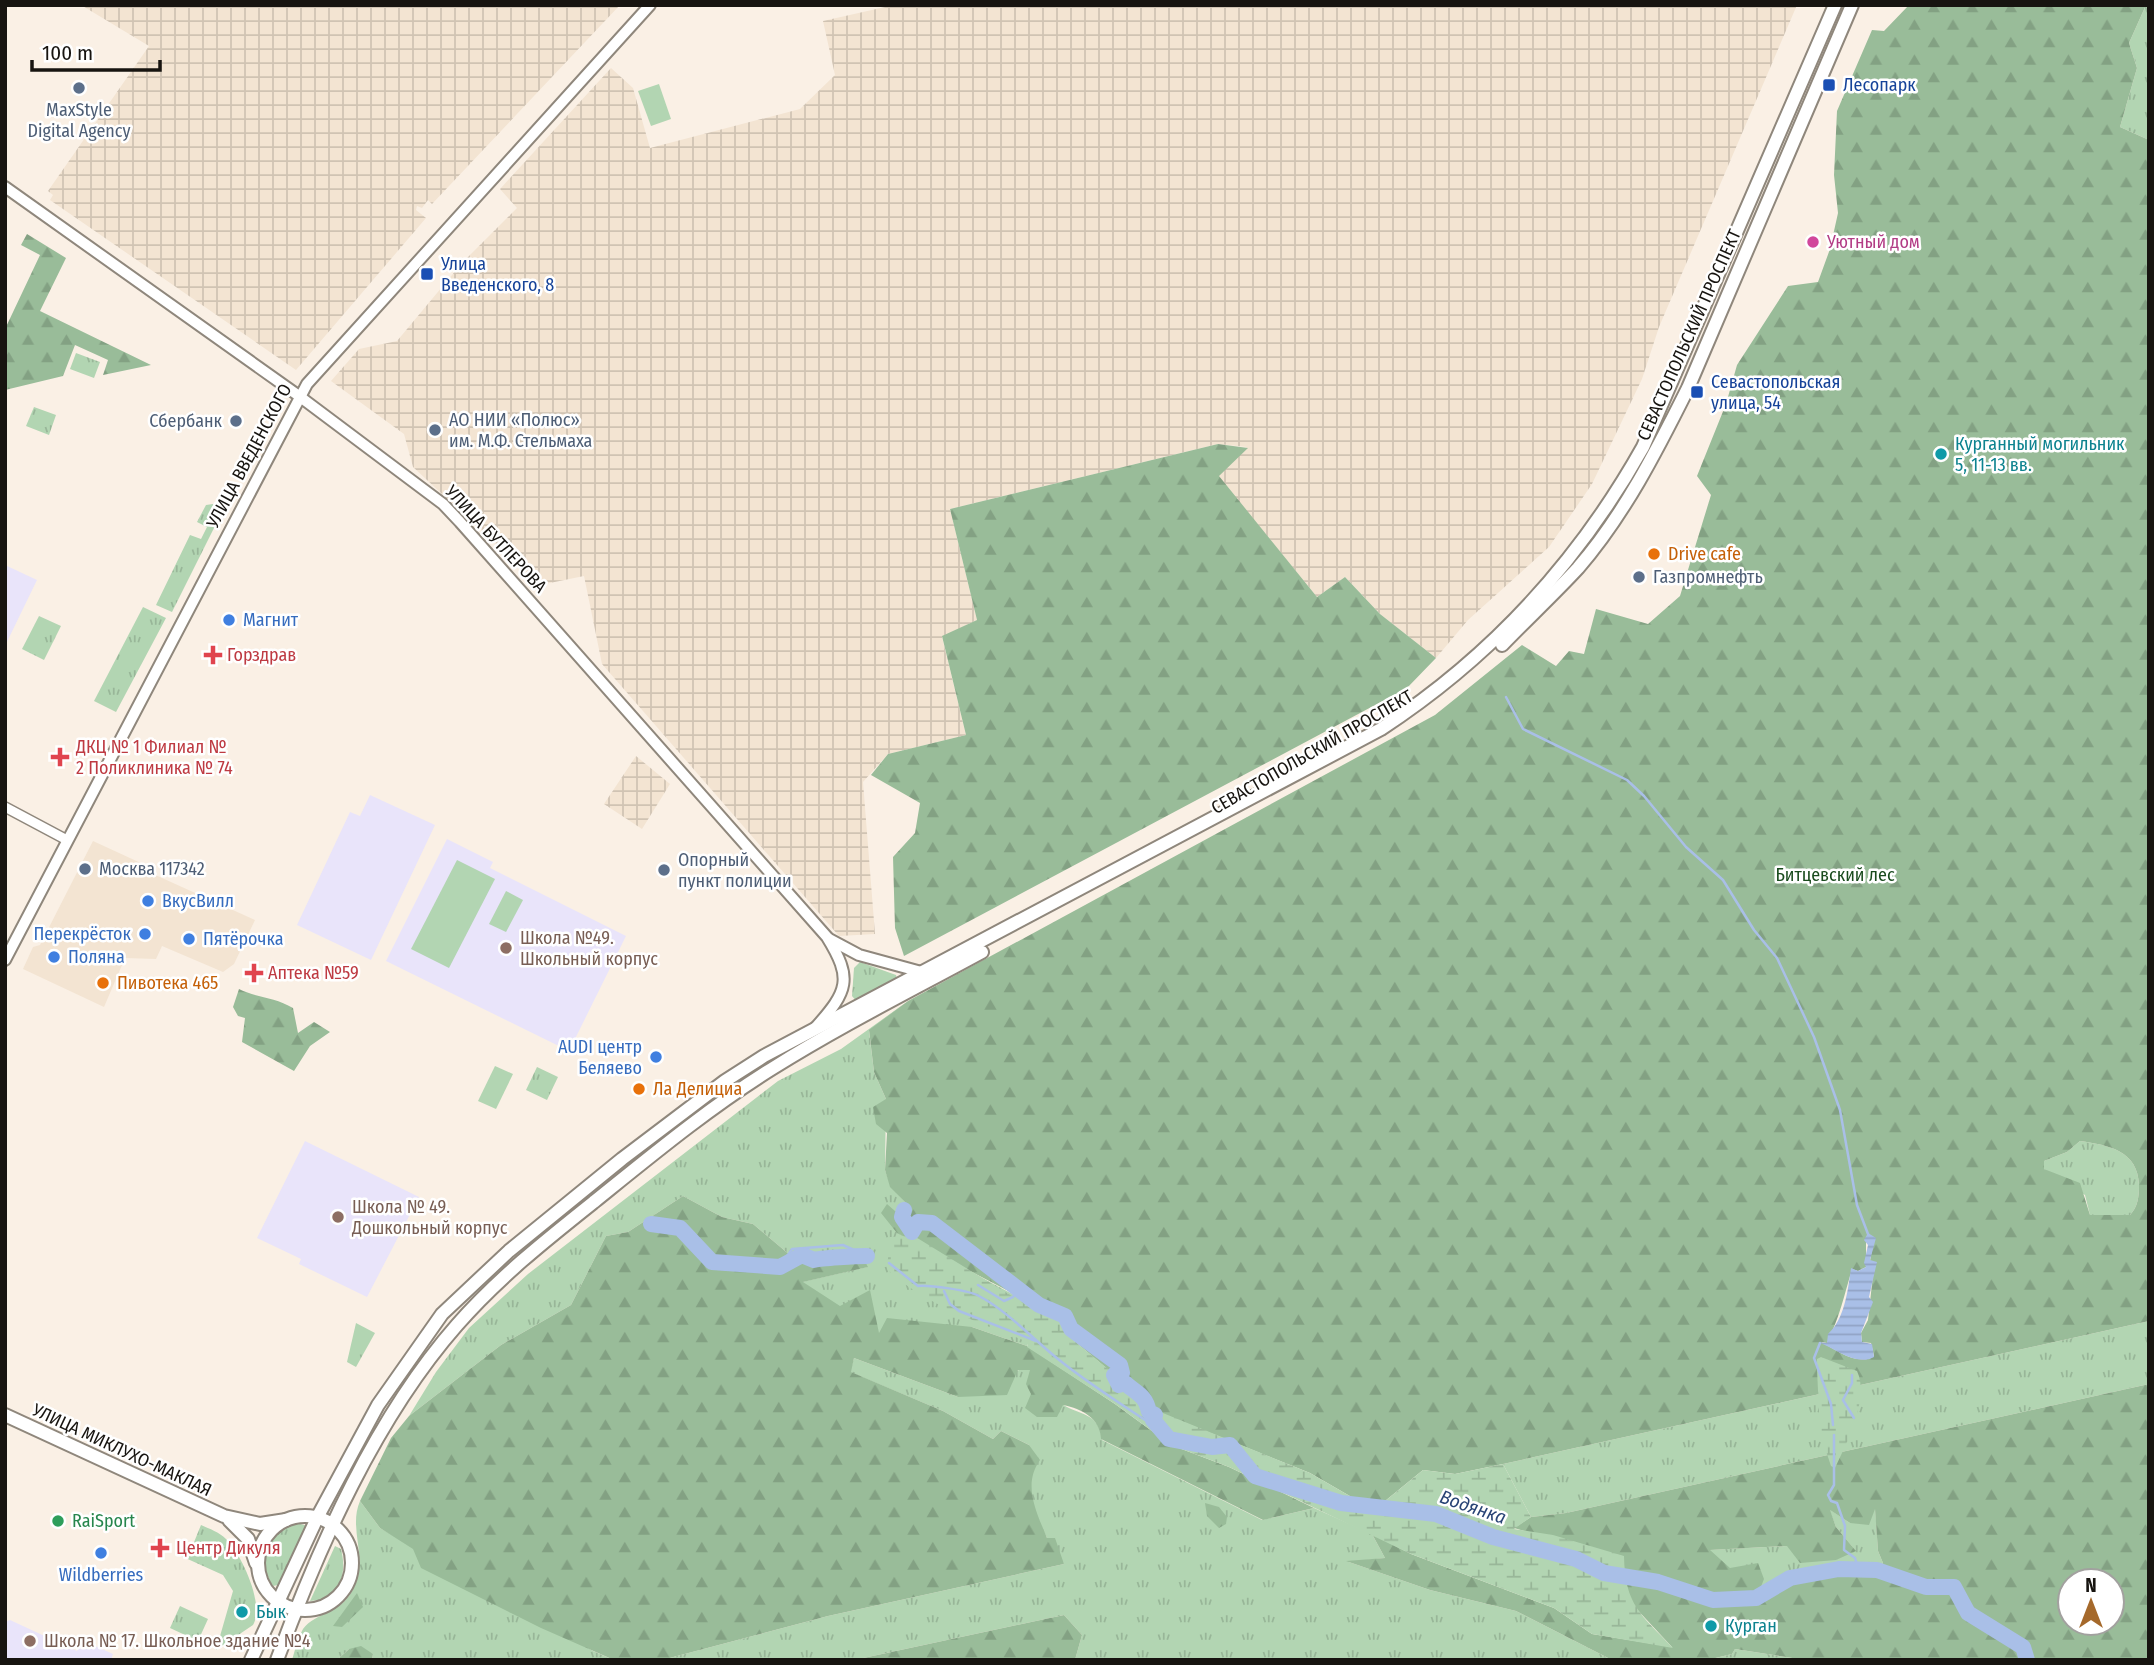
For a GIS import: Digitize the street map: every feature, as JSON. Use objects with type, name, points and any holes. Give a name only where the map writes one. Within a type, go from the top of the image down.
[{"type":"main road","name":"СЕВАСТОПОЛЬСКИЙ ПРОСПЕКТ","points":[[251,1660],[318,1516],[378,1405],[442,1314],[509,1251],[736,1074],[814,1029],[925,973],[1381,729],[1420,704],[1489,647],[1552,581],[1618,492],[1643,447],[1835,5]]},
{"type":"main road","name":"СЕВАСТОПОЛЬСКИЙ ПРОСПЕКТ","points":[[277,1660],[295,1610],[335,1524],[394,1412],[455,1326],[524,1258],[675,1139],[751,1083],[813,1044],[1387,733],[1424,709],[1494,653],[1579,567],[1623,505],[1660,444],[1688,388],[1852,5]]},
{"type":"main road","name":"УЛИЦА МИКЛУХО-МАКЛАЯ","points":[[5,1415],[224,1516],[260,1524],[296,1516],[318,1516]]},
{"type":"main road","name":"УЛИЦА МИКЛУХО-МАКЛАЯ","points":[[224,1516],[248,1539],[263,1584],[278,1602]]},
{"type":"main road","points":[[278,1602],[295,1610],[319,1610],[331,1605],[345,1590],[351,1570],[350,1552],[342,1532],[335,1524],[318,1516]]},
{"type":"main road","points":[[259,1573],[263,1542],[276,1525],[286,1520]]},
{"type":"street","name":"УЛИЦА ВВЕДЕНСКОГО","points":[[5,960],[299,396],[650,5]]},
{"type":"street","name":"УЛИЦА БУТЛЕРОВА","points":[[5,187],[299,396],[443,504],[827,937],[841,961],[846,984],[832,1009],[814,1029]]},
{"type":"street","points":[[5,807],[67,840]]},
{"type":"street","name":"УЛИЦА БУТЛЕРОВА","points":[[827,937],[859,955],[925,973]]},
{"type":"street","points":[[666,1126],[677,1128],[675,1139]]},
{"type":"shaded area","points":[[81,5],[620,5],[432,204],[428,200],[422,208],[417,206],[416,210],[426,218],[296,370],[50,200],[53,195],[48,191],[149,46]]},
{"type":"shaded area","points":[[894,5],[1797,5],[1659,327],[1642,379],[1592,484],[1549,547],[1468,620],[1436,658],[1380,614],[1345,577],[1317,597],[1218,476],[1247,447],[1218,444],[950,509],[977,620],[942,637],[966,735],[888,754],[863,782],[875,934],[839,936],[602,664],[584,576],[540,585],[413,467],[404,434],[331,381],[359,349],[397,341],[462,263],[517,208],[500,189],[611,68],[633,88],[650,148],[800,109],[835,75],[823,21]]},
{"type":"shaded area","points":[[5,565],[37,580],[5,646]]},
{"type":"shaded area","points":[[636,756],[670,784],[642,829],[604,804]]},
{"type":"shaded area","points":[[370,795],[435,825],[371,960],[297,925],[350,812],[360,816]]},
{"type":"shaded area","name":"Школа №49. Школьный корпус","points":[[447,839],[493,862],[490,868],[626,936],[569,1051],[386,961]]},
{"type":"shaded area","points":[[93,841],[143,864],[151,873],[255,920],[234,964],[223,972],[162,946],[156,959],[125,958],[104,1007],[23,969],[33,947],[40,945]]},
{"type":"shaded area","name":"Школа № 49. Дошкольный корпус","points":[[305,1141],[419,1197],[367,1297],[299,1264],[301,1259],[257,1238]]},
{"type":"shaded area","name":"Школа № 17. Школьное здание №4","points":[[10,1620],[77,1651],[82,1640],[113,1654],[111,1660],[5,1660],[5,1622]]},
{"type":"green space","name":"Битцевский лес","points":[[1909,5],[2146,5],[2129,43],[2137,68],[2120,127],[2149,140],[2149,1321],[1455,1474],[1423,1470],[1374,1510],[1310,1473],[1158,1412],[1072,1339],[1064,1320],[897,1233],[881,1213],[887,1204],[895,1211],[904,1211],[909,1206],[890,1187],[885,1170],[887,1133],[876,1124],[873,1107],[886,1099],[874,1072],[869,1030],[908,1001],[1435,715],[1522,645],[1556,666],[1569,651],[1584,654],[1596,609],[1648,624],[1680,596],[1711,495],[1697,476],[1726,404],[1737,365],[1788,286],[1818,282],[1830,249],[1838,213],[1834,175],[1837,111],[1872,30],[1884,31]],"holes":[[[2080,1141],[2111,1148],[2128,1157],[2133,1164],[2139,1193],[2130,1215],[2090,1215],[2080,1183],[2044,1169],[2044,1161],[2067,1152]],[[1866,1239],[1872,1249],[1870,1261],[1874,1266],[1868,1320],[1861,1333],[1862,1342],[1871,1343],[1874,1356],[1862,1360],[1821,1342],[1827,1343],[1852,1269],[1858,1271],[1866,1267]]]},
{"type":"green space","points":[[2146,5],[2149,5],[2149,140],[2120,127],[2137,68],[2129,43]]},
{"type":"green space","points":[[659,84],[671,119],[651,126],[638,91]]},
{"type":"green space","points":[[27,234],[66,258],[40,311],[151,365],[103,375],[108,360],[75,345],[63,376],[5,390],[5,329],[40,255],[21,245]]},
{"type":"green space","points":[[76,353],[100,362],[94,378],[70,369]]},
{"type":"green space","points":[[34,407],[56,415],[49,435],[26,426]]},
{"type":"green space","points":[[1218,444],[1248,448],[1219,476],[1317,597],[1345,577],[1380,614],[1436,658],[1407,688],[904,956],[895,928],[893,857],[915,833],[920,803],[871,775],[888,754],[966,735],[942,636],[977,620],[950,509]]},
{"type":"green space","points":[[213,504],[219,509],[219,518],[172,612],[156,605],[190,535],[201,539],[207,527],[197,522],[206,505]]},
{"type":"green space","points":[[143,607],[166,618],[116,712],[94,701]]},
{"type":"green space","points":[[39,616],[61,626],[44,660],[22,649]]},
{"type":"green space","points":[[457,860],[495,879],[449,968],[411,949]]},
{"type":"green space","points":[[506,891],[523,900],[506,932],[489,924]]},
{"type":"green space","points":[[860,962],[896,975],[897,979],[857,1002],[852,996],[854,968]]},
{"type":"green space","points":[[239,989],[293,1008],[298,1033],[314,1022],[330,1032],[310,1046],[294,1071],[242,1042],[245,1018],[238,1016],[233,1007]]},
{"type":"green space","points":[[908,1001],[869,1031],[874,1072],[886,1099],[885,1170],[891,1187],[909,1206],[904,1211],[895,1211],[898,1233],[1044,1311],[1027,1346],[972,1327],[879,1334],[802,1282],[867,1267],[862,1256],[797,1261],[753,1224],[722,1217],[683,1196],[628,1232],[606,1236],[571,1305],[501,1345],[409,1416],[436,1372],[469,1328],[528,1274],[778,1081],[841,1049]]},
{"type":"green space","points":[[495,1066],[513,1074],[496,1109],[478,1101]]},
{"type":"green space","points":[[537,1067],[558,1077],[547,1100],[526,1090]]},
{"type":"green space","points":[[2080,1141],[2111,1148],[2128,1157],[2133,1164],[2139,1193],[2130,1215],[2090,1215],[2085,1195],[2044,1169],[2044,1161],[2067,1152]]},
{"type":"green space","points":[[683,1196],[722,1217],[753,1224],[797,1261],[862,1256],[868,1267],[803,1282],[840,1306],[870,1290],[879,1333],[887,1318],[972,1327],[1027,1346],[1171,1445],[1229,1467],[1314,1508],[1263,1520],[1101,1439],[1094,1420],[1077,1409],[1063,1405],[1057,1417],[1037,1417],[1025,1408],[1031,1394],[1026,1384],[1030,1370],[1018,1370],[1007,1395],[958,1397],[854,1358],[851,1372],[943,1411],[993,1439],[1001,1431],[1029,1445],[1040,1460],[1032,1479],[1033,1499],[1047,1538],[1055,1538],[1064,1564],[828,1616],[662,1660],[614,1660],[541,1628],[421,1568],[413,1549],[380,1528],[360,1501],[391,1438],[409,1416],[501,1345],[571,1305],[606,1236],[628,1232]]},
{"type":"green space","points":[[914,1236],[1028,1306],[1064,1320],[1072,1339],[1158,1411],[1310,1473],[1374,1510],[1423,1470],[1455,1474],[1503,1464],[1531,1517],[1514,1529],[1553,1535],[1624,1556],[1628,1587],[1637,1608],[1673,1648],[1592,1634],[1554,1608],[1411,1554],[1229,1467],[1171,1445],[1115,1404],[1027,1347],[1028,1342],[935,1303],[902,1282],[887,1269],[890,1237]]},
{"type":"green space","points":[[2149,1321],[2149,1384],[1566,1513],[1531,1517],[1503,1464]]},
{"type":"green space","points":[[356,1323],[375,1333],[356,1367],[347,1362]]},
{"type":"green space","points":[[1821,1357],[1857,1371],[1860,1382],[1861,1394],[1855,1421],[1835,1468],[1831,1466],[1820,1433],[1817,1359]]},
{"type":"green space","points":[[854,1358],[958,1397],[1019,1370],[1030,1370],[1058,1401],[1093,1419],[1102,1440],[1262,1520],[1314,1508],[1372,1534],[1385,1558],[1349,1562],[1430,1590],[1516,1611],[1612,1660],[1075,1660],[1082,1635],[1064,1615],[854,1660],[662,1660],[828,1616],[1064,1564],[1045,1534],[1034,1509],[1029,1445],[1001,1431],[993,1439],[943,1411],[850,1372]]},
{"type":"green space","points":[[2149,1384],[2149,1660],[1805,1660],[1735,1649],[1732,1654],[1707,1660],[1612,1660],[1516,1611],[1430,1590],[1346,1561],[1385,1558],[1372,1534],[1411,1554],[1554,1608],[1592,1634],[1672,1647],[1631,1603],[1625,1579],[1528,1532],[1514,1528],[1531,1517],[1566,1513]],"holes":[[[1875,1509],[1878,1551],[1883,1563],[1877,1570],[1845,1569],[1814,1573],[1757,1597],[1764,1579],[1758,1563],[1730,1568],[1710,1550],[1787,1546],[1800,1563],[1836,1560],[1856,1551],[1836,1527],[1830,1510],[1850,1523],[1869,1525]]]},
{"type":"green space","points":[[360,1501],[380,1528],[593,1651],[614,1660],[372,1660],[373,1654],[349,1649],[337,1660],[292,1660],[298,1640],[308,1623],[336,1608],[350,1595],[355,1585],[360,1564],[356,1522]]},
{"type":"green space","points":[[1205,1503],[1219,1507],[1227,1517],[1226,1524],[1219,1528],[1207,1516]]},
{"type":"green space","points":[[1875,1506],[1878,1551],[1883,1563],[1877,1570],[1844,1569],[1814,1574],[1784,1583],[1756,1598],[1709,1550],[1787,1546],[1855,1550],[1836,1527],[1829,1509],[1850,1523]]},
{"type":"green space","points":[[297,1523],[308,1526],[278,1585],[273,1586],[265,1566],[266,1547],[277,1532]]},
{"type":"green space","points":[[201,1525],[220,1534],[239,1556],[250,1581],[256,1605],[253,1625],[216,1650],[233,1591],[223,1575],[181,1556],[184,1550],[190,1552]]},
{"type":"green space","points":[[335,1546],[341,1549],[342,1556],[340,1582],[328,1599],[310,1601]]},
{"type":"green space","points":[[357,1593],[363,1607],[342,1627],[333,1626]]},
{"type":"green space","points":[[180,1606],[208,1619],[198,1641],[170,1628]]},
{"type":"green space","points":[[1064,1615],[1082,1635],[1075,1660],[854,1660]]},
{"type":"green space","points":[[361,1646],[373,1654],[372,1660],[337,1660],[349,1649]]},
{"type":"green space","points":[[1735,1649],[1805,1660],[1707,1660],[1732,1654]]},
{"type":"water","points":[[1868,1233],[1876,1238],[1870,1260],[1877,1262],[1869,1297],[1873,1302],[1861,1333],[1862,1342],[1872,1344],[1874,1357],[1860,1360],[1818,1342],[1827,1343],[1828,1334],[1838,1320],[1845,1303],[1851,1268],[1858,1271],[1866,1267],[1864,1263],[1868,1245],[1864,1240]]},
{"type":"waterway","points":[[1506,697],[1523,729],[1627,780],[1644,796],[1686,847],[1723,880],[1754,930],[1777,958],[1814,1037],[1840,1110],[1857,1205],[1868,1234]]},
{"type":"waterway","name":"Водянка","points":[[904,1210],[902,1217],[912,1232],[918,1222],[932,1223],[1039,1305],[1065,1316],[1071,1329],[1120,1365],[1122,1373],[1114,1375],[1119,1385],[1125,1383],[1143,1398],[1149,1412],[1155,1415],[1153,1420],[1169,1439],[1212,1447],[1230,1445],[1255,1476],[1341,1503],[1436,1514],[1493,1537],[1576,1559],[1604,1573],[1658,1582],[1713,1600],[1756,1598],[1790,1578],[1839,1569],[1877,1570],[1926,1587],[1954,1587],[1968,1613],[2023,1647],[2027,1660]]},
{"type":"waterway","name":"Водянка","points":[[651,1224],[680,1228],[712,1262],[780,1267],[802,1255],[814,1260],[867,1256]]},
{"type":"waterway","points":[[780,1267],[792,1249],[843,1245],[867,1256]]},
{"type":"waterway","name":"Водянка","points":[[889,1263],[918,1286],[967,1292],[989,1302],[1070,1369],[1160,1430]]},
{"type":"waterway","points":[[978,1285],[1004,1301],[1013,1297],[1018,1289]]},
{"type":"waterway","points":[[944,1291],[950,1304],[959,1311],[1036,1341]]},
{"type":"waterway","points":[[1820,1343],[1814,1358],[1831,1404],[1833,1425]]},
{"type":"waterway","points":[[1852,1375],[1852,1383],[1843,1400],[1854,1418]]},
{"type":"waterway","points":[[1834,1435],[1834,1485],[1828,1495],[1831,1501],[1837,1503],[1845,1526],[1844,1550],[1855,1558],[1858,1568]]},
{"type":"place","name":"Лесопарк","points":[[1829,85]]},
{"type":"place","name":"MaxStyle Digital Agency","points":[[79,88]]},
{"type":"place","name":"Уютный дом","points":[[1813,242]]},
{"type":"place","name":"Улица Введенского, 8","points":[[427,274]]},
{"type":"place","name":"Севастопольская улица, 54","points":[[1697,392]]},
{"type":"place","name":"Сбербанк","points":[[236,421]]},
{"type":"place","name":"АО НИИ «Полюс» им. М.Ф. Стельмаха","points":[[435,430]]},
{"type":"place","name":"Курганный могильник 5, 11-13 вв.","points":[[1941,454]]},
{"type":"place","name":"Drive cafe","points":[[1654,554]]},
{"type":"place","name":"Газпромнефть","points":[[1639,577]]},
{"type":"place","name":"Магнит","points":[[229,620]]},
{"type":"place","name":"Горздрав","points":[[213,655]]},
{"type":"place","name":"ДКЦ № 1 Филиал № 2 Поликлиника № 74","points":[[60,757]]},
{"type":"place","name":"Москва 117342","points":[[85,869]]},
{"type":"place","name":"Опорный пункт полиции","points":[[664,870]]},
{"type":"place","name":"ВкусВилл","points":[[148,901]]},
{"type":"place","name":"Перекрёсток","points":[[145,934]]},
{"type":"place","name":"Пятёрочка","points":[[189,939]]},
{"type":"place","name":"Школа №49. Школьный корпус","points":[[506,948]]},
{"type":"place","name":"Поляна","points":[[54,957]]},
{"type":"place","name":"Аптека №59","points":[[254,973]]},
{"type":"place","name":"Пивотека 465","points":[[103,983]]},
{"type":"place","name":"AUDI центр Беляево","points":[[656,1057]]},
{"type":"place","name":"Ла Делициа","points":[[639,1089]]},
{"type":"place","name":"Школа № 49. Дошкольный корпус","points":[[338,1217]]},
{"type":"place","name":"RaiSport","points":[[58,1521]]},
{"type":"place","name":"Центр Дикуля","points":[[160,1548]]},
{"type":"place","name":"Wildberries","points":[[101,1553]]},
{"type":"place","name":"Бык","points":[[242,1612]]},
{"type":"place","name":"Курган","points":[[1711,1626]]},
{"type":"place","name":"Школа № 17. Школьное здание №4","points":[[30,1641]]}]
